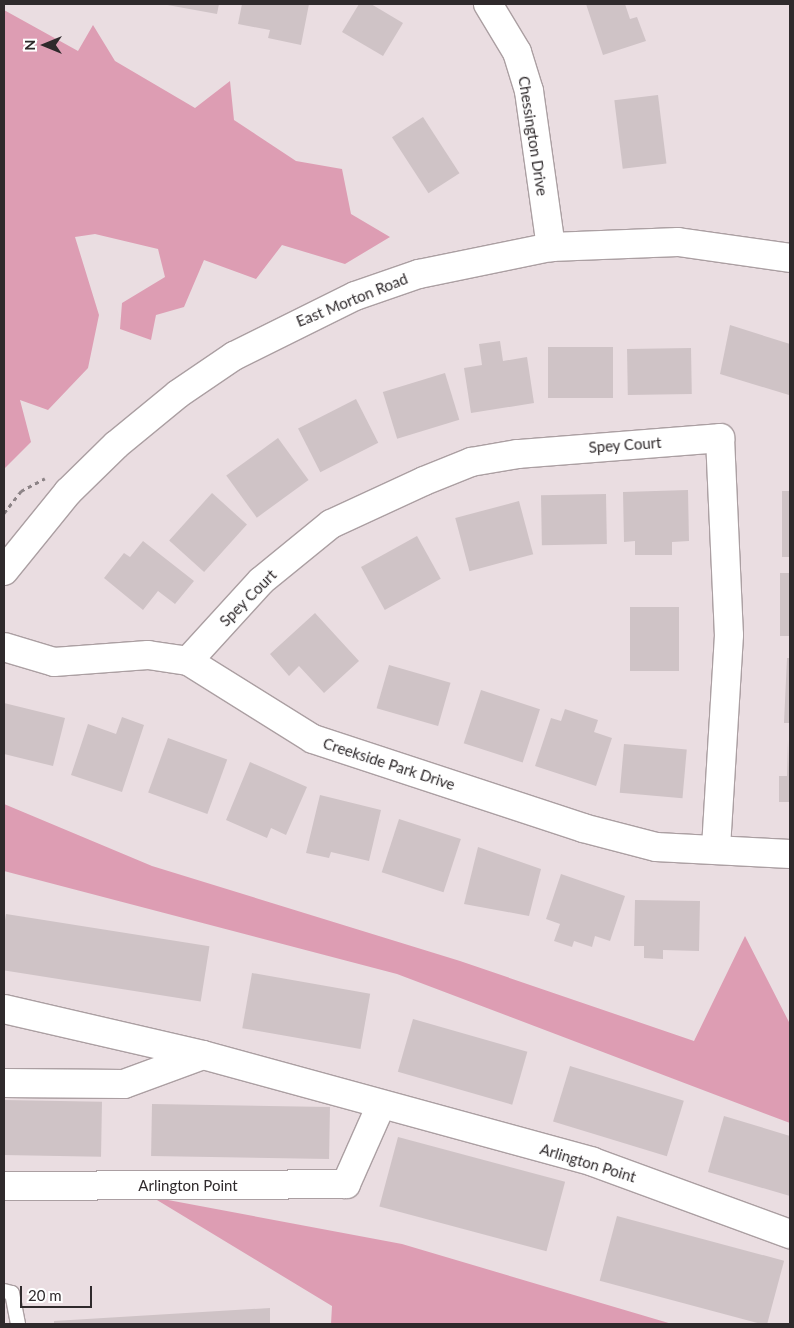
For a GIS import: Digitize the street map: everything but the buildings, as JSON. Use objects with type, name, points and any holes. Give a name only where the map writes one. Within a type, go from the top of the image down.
[{"type":"street","name":"Chessington Drive","points":[[488,4],[516,52],[529,90],[550,247]]},
{"type":"street","name":"East Morton Road","points":[[4,571],[68,492],[116,445],[178,394],[234,356],[302,320],[410,277],[550,247],[678,242],[790,258]]},
{"type":"street","name":"Spey Court","points":[[188,661],[261,581],[332,524],[424,480],[471,462],[518,454],[720,438],[729,635],[716,850]]},
{"type":"street","name":"Creekside Park Drive","points":[[4,648],[54,662],[148,654],[188,661],[313,739],[583,828],[656,847],[790,854]]},
{"type":"street","name":"Arlington Point","points":[[4,1010],[203,1055],[593,1162],[790,1234]]},
{"type":"street","points":[[4,1083],[124,1084],[203,1055]]},
{"type":"street","name":"Arlington Point","points":[[4,1186],[346,1184],[381,1105]]},
{"type":"lane","points":[[4,1291],[12,1293],[18,1324]]},
{"type":"shaded area","points":[[4,10],[78,51],[93,25],[115,61],[195,108],[230,81],[234,120],[296,161],[342,169],[351,214],[390,237],[345,264],[282,245],[256,279],[204,260],[184,307],[156,315],[151,340],[120,329],[122,303],[165,277],[158,249],[95,234],[75,237],[99,315],[88,368],[48,410],[20,400],[31,442],[4,469]]},
{"type":"shaded area","points":[[4,804],[152,866],[460,961],[694,1041],[745,936],[790,1024],[790,1123],[397,974],[4,871]]},
{"type":"shaded area","points":[[152,1197],[402,1244],[672,1324],[331,1324],[332,1306]]}]
